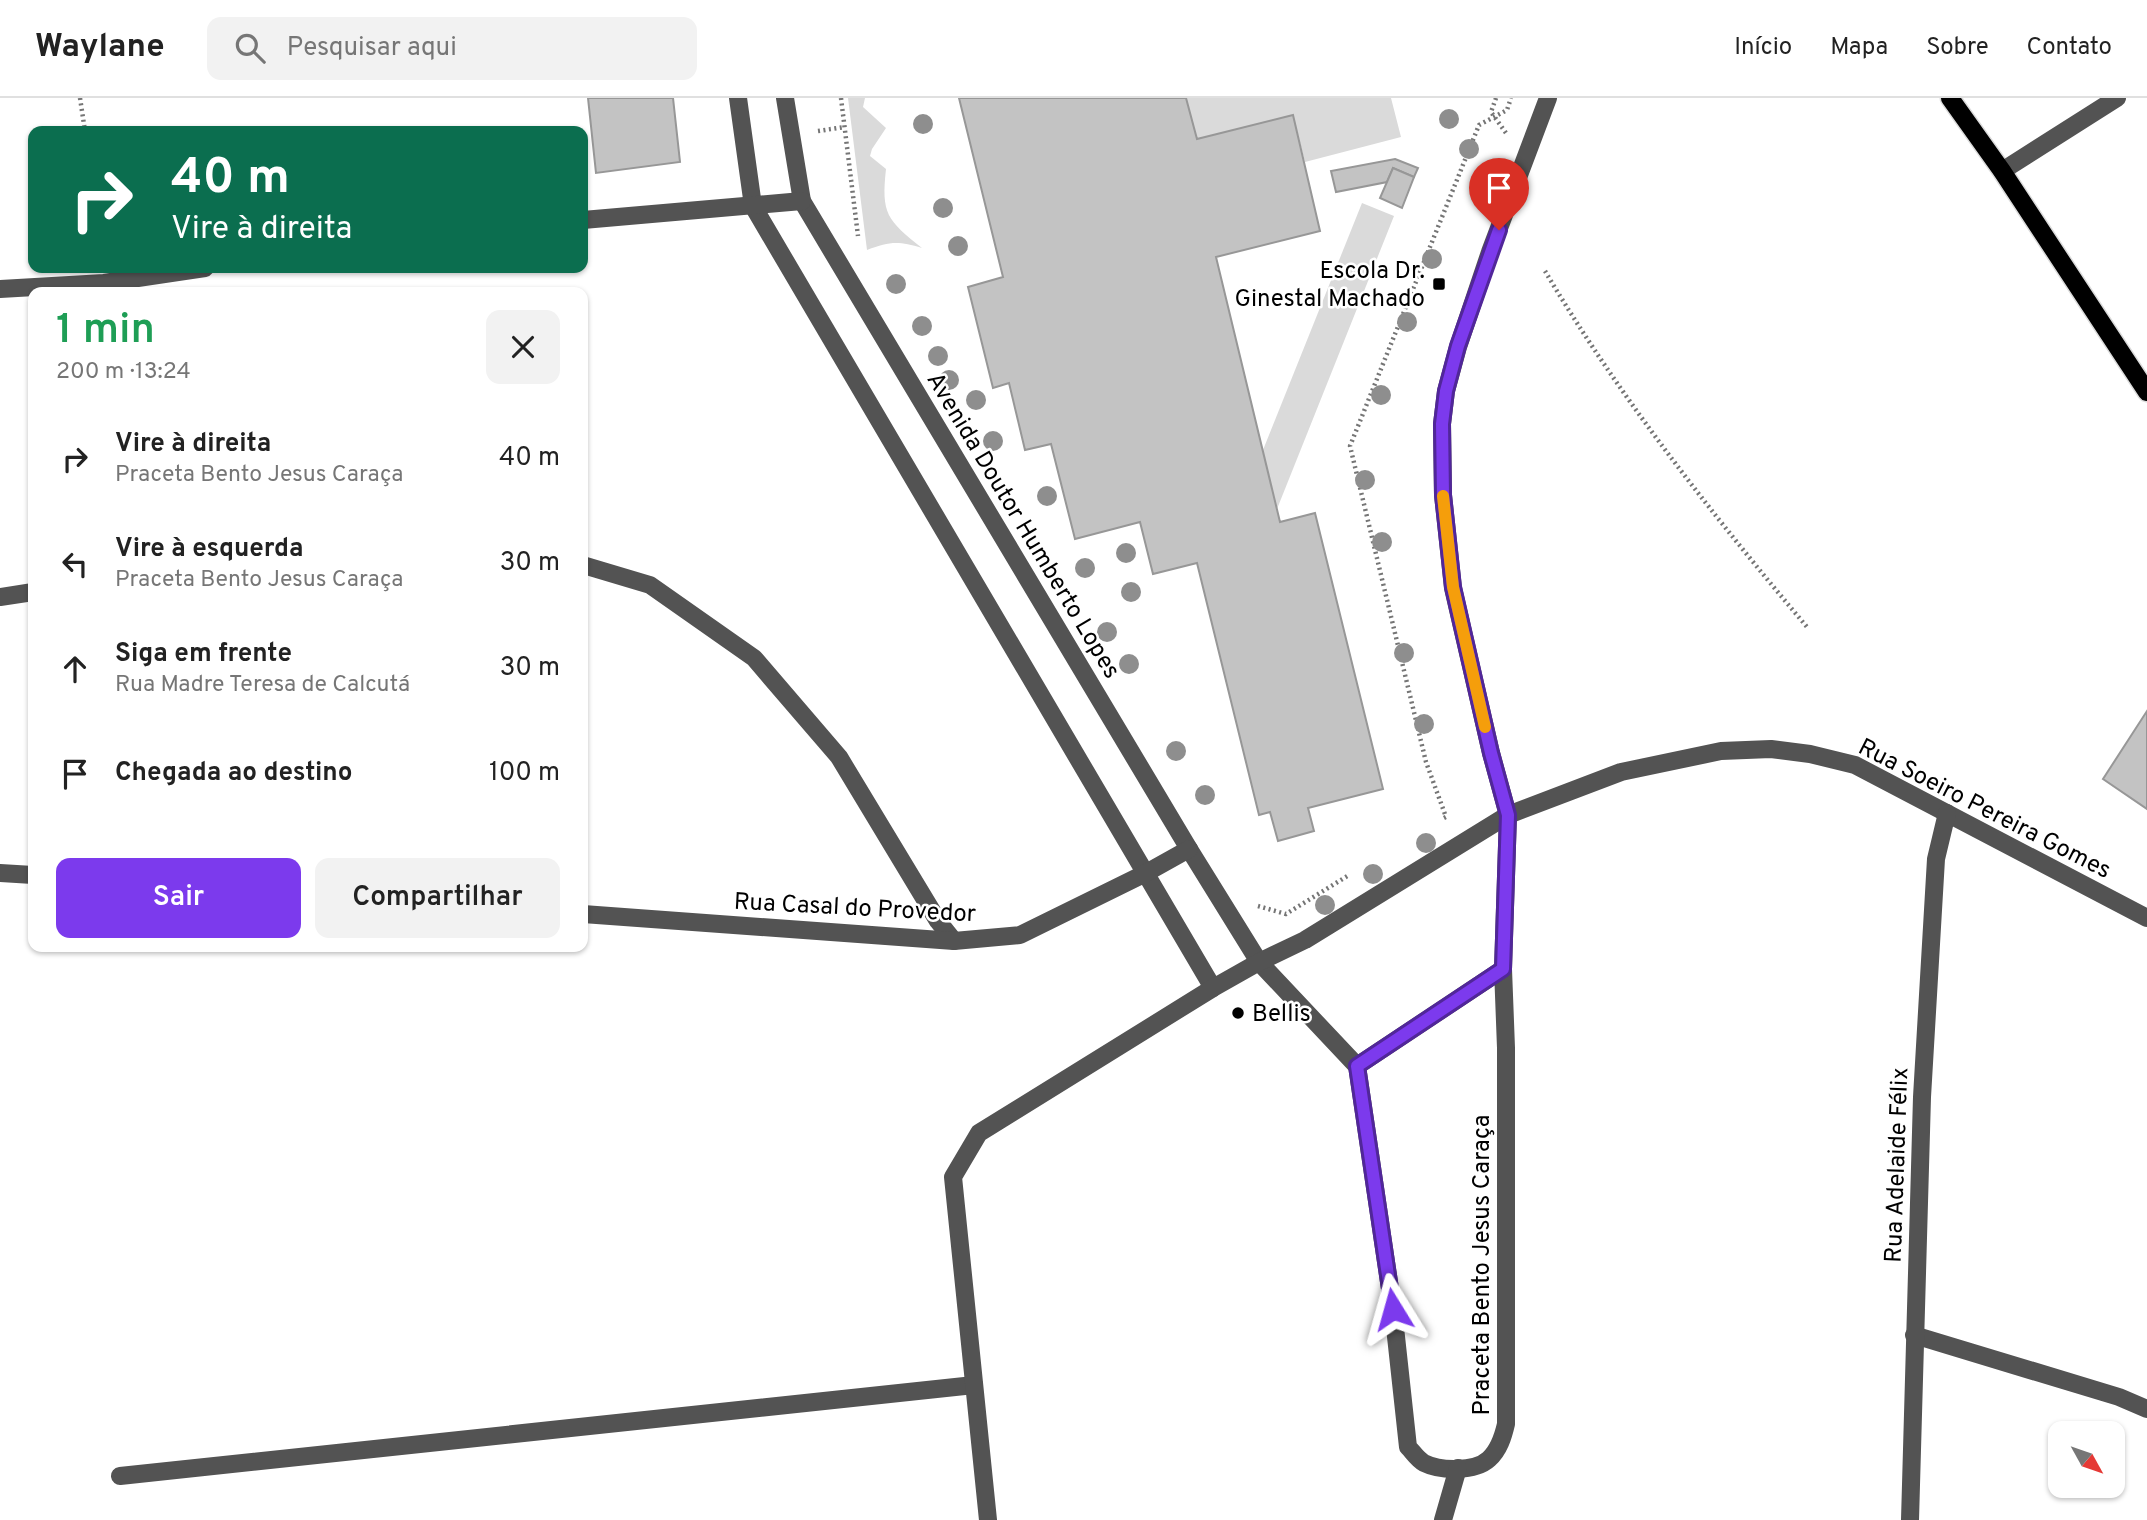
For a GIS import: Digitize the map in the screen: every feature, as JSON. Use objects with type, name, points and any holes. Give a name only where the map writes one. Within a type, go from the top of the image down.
[{"type":"main road","points":[[1950,98],[2002,171],[2147,392]]},
{"type":"street","points":[[738,98],[753,206],[1213,988]]},
{"type":"street","name":"Avenida Doutor Humberto Lopes","points":[[785,98],[802,201],[1259,962]]},
{"type":"street","name":"Praceta Bento Jesus Caraça","points":[[1357,1066],[1393,1309],[1408,1447],[1421,1461],[1449,1469],[1488,1461],[1500,1444],[1506,1424],[1506,1062],[1503,969],[1508,815],[1453,587],[1443,495],[1442,424],[1446,391],[1458,346],[1548,98]]},
{"type":"street","points":[[2002,171],[2117,98]]},
{"type":"street","points":[[588,220],[802,201]]},
{"type":"street","points":[[35,287],[104,283],[171,273]]},
{"type":"street","points":[[0,289],[28,287]]},
{"type":"street","points":[[588,566],[650,585],[754,658],[839,757],[939,921],[954,941]]},
{"type":"street","points":[[0,597],[28,593]]},
{"type":"street","name":"Rua Soeiro Pereira Gomes","points":[[988,1520],[953,1177],[979,1132],[1213,988],[1305,940],[1508,815],[1621,772],[1721,751],[1771,749],[1810,754],[1855,765],[2147,918]]},
{"type":"street","name":"Rua Adelaide Félix","points":[[1910,1520],[1922,1097],[1936,859],[1947,813]]},
{"type":"street","name":"Rua Casal do Provedor","points":[[588,914],[954,941],[1020,935],[1189,849]]},
{"type":"street","points":[[0,873],[28,875]]},
{"type":"street","points":[[1259,962],[1357,1066],[1503,969]]},
{"type":"street","points":[[1914,1335],[2119,1397],[2147,1409]]},
{"type":"street","points":[[120,1476],[974,1385]]},
{"type":"street","points":[[1443,1520],[1458,1468]]},
{"type":"path","points":[[80,98],[84,126]]},
{"type":"path","points":[[841,98],[859,244]]},
{"type":"path","points":[[1434,824],[1446,817],[1426,762],[1350,446],[1479,125],[1507,110],[1511,98]]},
{"type":"path","points":[[815,132],[845,128]]},
{"type":"path","points":[[1545,271],[1588,340],[1691,486],[1807,627]]},
{"type":"path","points":[[1250,896],[1257,906],[1286,914],[1350,875]]},
{"type":"shaded area","points":[[848,98],[865,98],[863,107],[886,128],[870,156],[886,169],[885,196],[889,215],[901,230],[922,248],[894,243],[867,250]]},
{"type":"shaded area","points":[[1186,98],[1391,98],[1401,137],[1305,162],[1293,115],[1197,139]]},
{"type":"shaded area","points":[[1362,203],[1394,216],[1277,509],[1263,450]]},
{"type":"building","points":[[588,98],[673,98],[680,162],[596,173]]},
{"type":"building","points":[[959,98],[1186,98],[1197,139],[1293,115],[1320,231],[1216,257],[1280,522],[1315,513],[1383,789],[1308,808],[1314,831],[1278,841],[1270,812],[1259,815],[1197,563],[1153,574],[1140,522],[1075,539],[1051,444],[1025,450],[1009,383],[993,388],[968,287],[1003,277]]},
{"type":"building","points":[[1395,159],[1418,168],[1414,177],[1393,168],[1387,182],[1336,192],[1331,171]]},
{"type":"building","points":[[1393,168],[1414,177],[1402,208],[1380,198]]},
{"type":"building","points":[[2147,711],[2147,809],[2103,779]]},
{"type":"slow traffic","points":[[1443,496],[1453,587],[1485,727]]},
{"type":"place","name":"Escola Dr. Ginestal Machado","points":[[1439,284]]},
{"type":"place","name":"Bellis","points":[[1238,1013]]},
{"type":"route","points":[[1393,1309],[1357,1066],[1503,969],[1508,815],[1453,587],[1443,495],[1442,424],[1446,391],[1458,346],[1499,230]]}]
